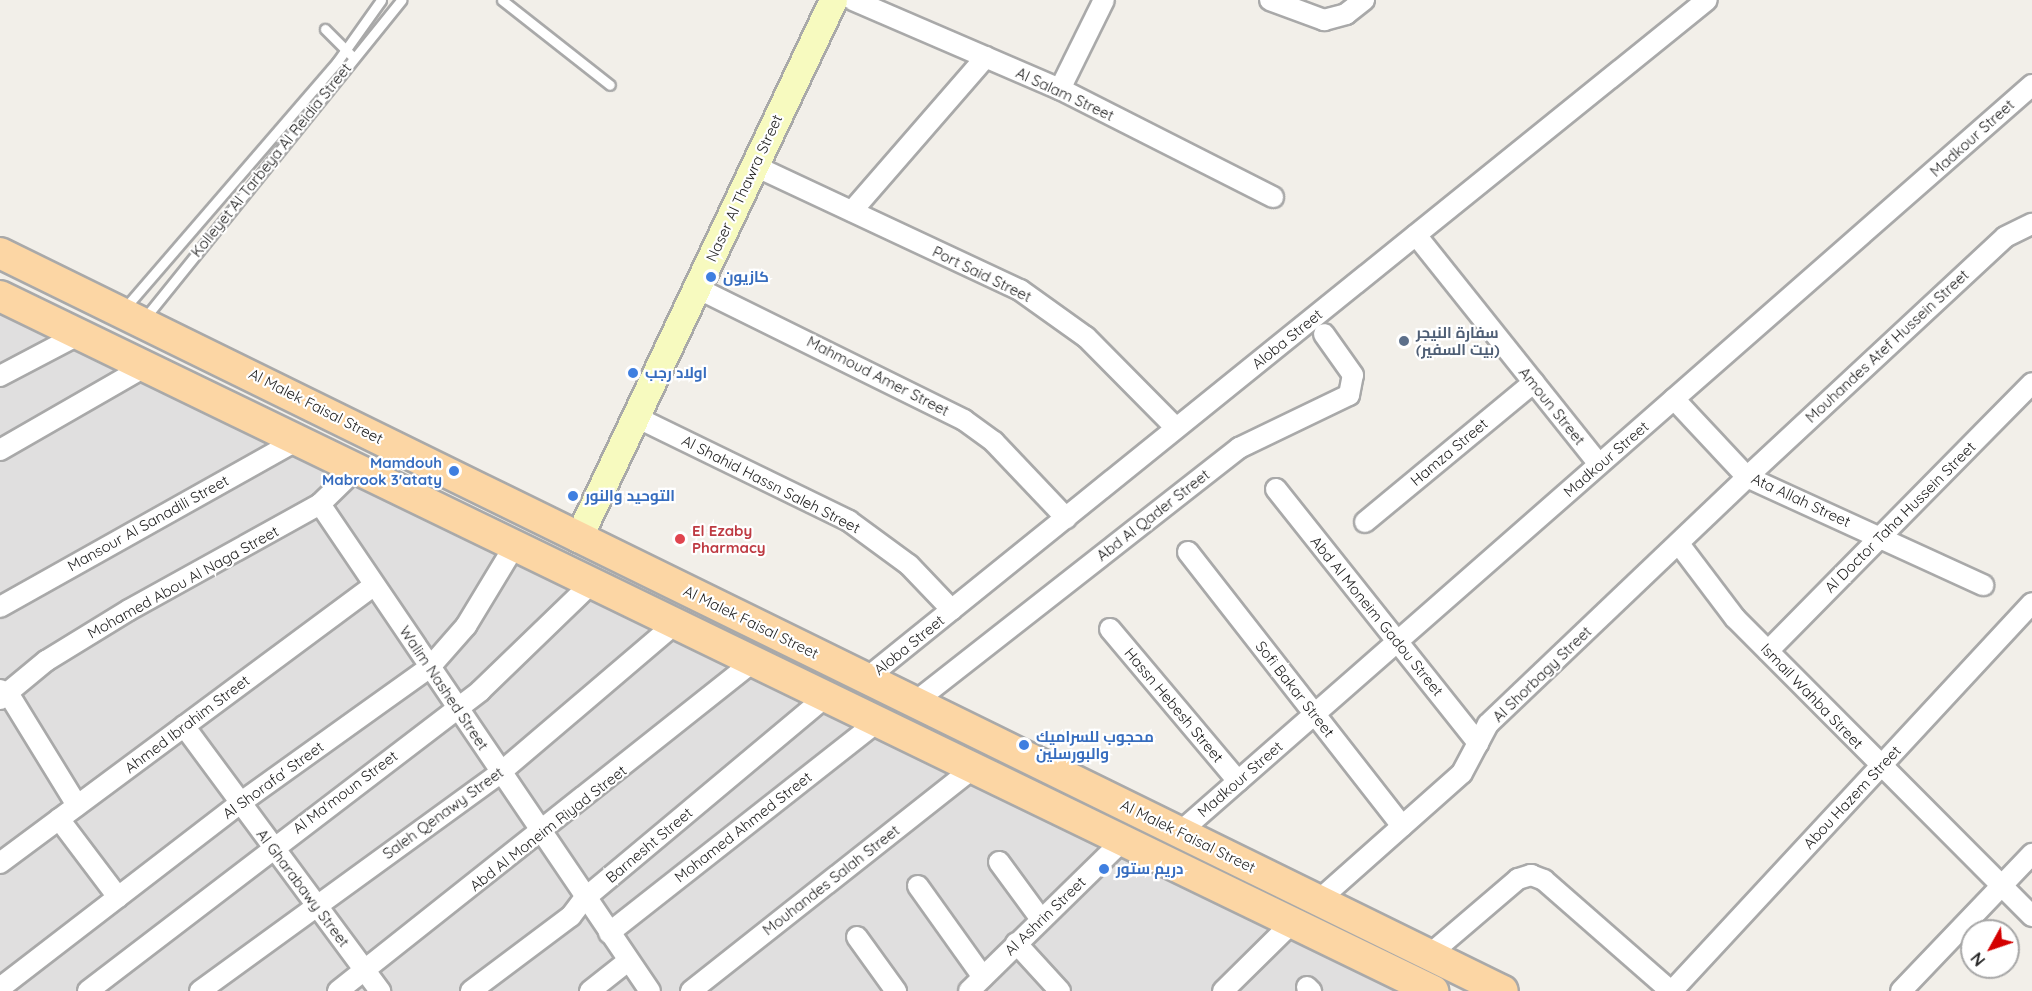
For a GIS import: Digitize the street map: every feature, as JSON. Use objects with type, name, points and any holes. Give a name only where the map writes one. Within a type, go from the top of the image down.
[{"type":"main road","name":"Al Malek Faisal Street","points":[[0,253],[219,357],[578,538],[1503,991]]},
{"type":"main road","points":[[0,296],[1292,924],[1395,983],[1433,991]]},
{"type":"main road","points":[[198,393],[218,378],[219,357]]},
{"type":"main road","points":[[254,419],[258,395],[277,386]]},
{"type":"street","name":"Naser Al Thawra Street","points":[[578,538],[833,0]]},
{"type":"street","name":"Al Salam Street","points":[[853,0],[1060,89],[1273,197]]},
{"type":"street","points":[[1060,89],[1104,0]]},
{"type":"street","points":[[1270,0],[1324,20],[1346,14],[1364,0]]},
{"type":"street","name":"Aloba Street","points":[[867,678],[1707,0]]},
{"type":"street","points":[[852,211],[986,57]]},
{"type":"street","name":"Madkour Street","points":[[1180,832],[2032,85]]},
{"type":"street","name":"Port Said Street","points":[[755,166],[852,211],[1045,307],[1086,337],[1176,429]]},
{"type":"street","name":"Mouhandes Atef Hussein Street","points":[[1747,477],[2005,237],[2032,224]]},
{"type":"street","name":"Amoun Street","points":[[1416,235],[1599,464]]},
{"type":"street","name":"Mahmoud Amer Street","points":[[697,288],[964,420],[1066,518]]},
{"type":"street","points":[[0,376],[80,334]]},
{"type":"street","name":"Abd Al Qader Street","points":[[915,702],[1239,448],[1348,395],[1353,375],[1324,334]]},
{"type":"street","points":[[0,450],[146,366]]},
{"type":"street","name":"Hamza Street","points":[[1365,522],[1534,382]]},
{"type":"street","name":"Al Doctor Taha Hussein Street","points":[[1768,651],[2032,383]]},
{"type":"street","name":"Ata Allah Street","points":[[1674,399],[1747,477],[1881,536],[1983,585]]},
{"type":"street","name":"Al Shahid Hassn Saleh Street","points":[[636,417],[849,521],[886,546],[952,610]]},
{"type":"street","name":"Mansour Al Sanadili Street","points":[[0,607],[297,440]]},
{"type":"street","name":"Mohamed Abou Al Naga Street","points":[[3,694],[46,661],[129,610],[320,504],[356,469]]},
{"type":"street","name":"Al Shorbagy Street","points":[[1319,900],[1462,773],[1488,724],[1747,477]]},
{"type":"street","name":"Abd Al Moneim Gadou Street","points":[[1276,489],[1478,743]]},
{"type":"street","name":"Walim Nashed Street","points":[[320,504],[456,708],[543,833],[584,899],[650,991]]},
{"type":"street","name":"Ismail Wahba Street","points":[[1679,544],[1720,600],[1768,651],[1880,766],[2032,916]]},
{"type":"street","name":"Al Shorafa' Street","points":[[0,988],[240,803],[430,667],[466,626],[514,545]]},
{"type":"street","name":"Sofi Bakar Street","points":[[1188,552],[1402,826]]},
{"type":"street","name":"Al Ma'moun Street","points":[[88,991],[495,678],[592,583]]},
{"type":"street","name":"Ahmed Ibrahim Street","points":[[0,863],[374,585]]},
{"type":"street","name":"Abou Hazem Street","points":[[1671,991],[2032,603]]},
{"type":"street","name":"Saleh Qenawy Street","points":[[200,991],[501,772],[676,623]]},
{"type":"street","name":"Hassn Hebesh Street","points":[[1110,629],[1238,781]]},
{"type":"street","name":"Abd Al Moneim Riyad Street","points":[[338,991],[543,833],[754,661]]},
{"type":"street","points":[[3,694],[77,805]]},
{"type":"street","name":"Barnesht Street","points":[[471,991],[571,916],[584,899],[826,697]]},
{"type":"street","name":"Mohamed Ahmed Street","points":[[609,933],[877,722]]},
{"type":"street","name":"Al Gharabawy Street","points":[[184,726],[380,991]]},
{"type":"street","name":"Mouhandes Salah Street","points":[[691,991],[972,769]]},
{"type":"street","points":[[59,819],[118,897]]},
{"type":"street","name":"Al Ashrin Street","points":[[969,991],[1040,918],[1122,842]]},
{"type":"street","points":[[1901,991],[2032,854]]},
{"type":"street","points":[[999,862],[1040,918]]},
{"type":"street","points":[[1429,954],[1518,879],[1531,875],[1544,880],[1671,991]]},
{"type":"street","points":[[918,886],[983,976]]},
{"type":"street","points":[[1223,991],[1292,924]]},
{"type":"street","points":[[857,938],[896,991]]},
{"type":"street","points":[[1016,943],[1060,991]]},
{"type":"street","points":[[590,991],[628,961]]},
{"type":"lane","name":"Kolleyet Al Tarbeya Al Reidia Street","points":[[132,316],[271,160],[350,54],[381,0]]},
{"type":"lane","name":"Kolleyet Al Tarbeya Al Reidia Street","points":[[132,316],[258,151],[401,0]]},
{"type":"lane","points":[[502,0],[610,85]]},
{"type":"lane","points":[[325,29],[350,54]]},
{"type":"lane","points":[[258,151],[271,160]]},
{"type":"shaded area","points":[[0,300],[1051,778],[1443,991],[0,991]]},
{"type":"place","name":"كازيون","points":[[711,277]]},
{"type":"place","name":"سفارة النيجر (بيت السفير)","points":[[1404,341]]},
{"type":"place","name":"اولاد رجب","points":[[633,373]]},
{"type":"place","name":"Mamdouh Mabrook 3'ataty","points":[[454,471]]},
{"type":"place","name":"التوحيد والنور","points":[[573,496]]},
{"type":"place","name":"El Ezaby Pharmacy","points":[[680,539]]},
{"type":"place","name":"محجوب للسراميك والبورسلين","points":[[1024,745]]},
{"type":"place","name":"دريم ستور","points":[[1104,869]]}]
